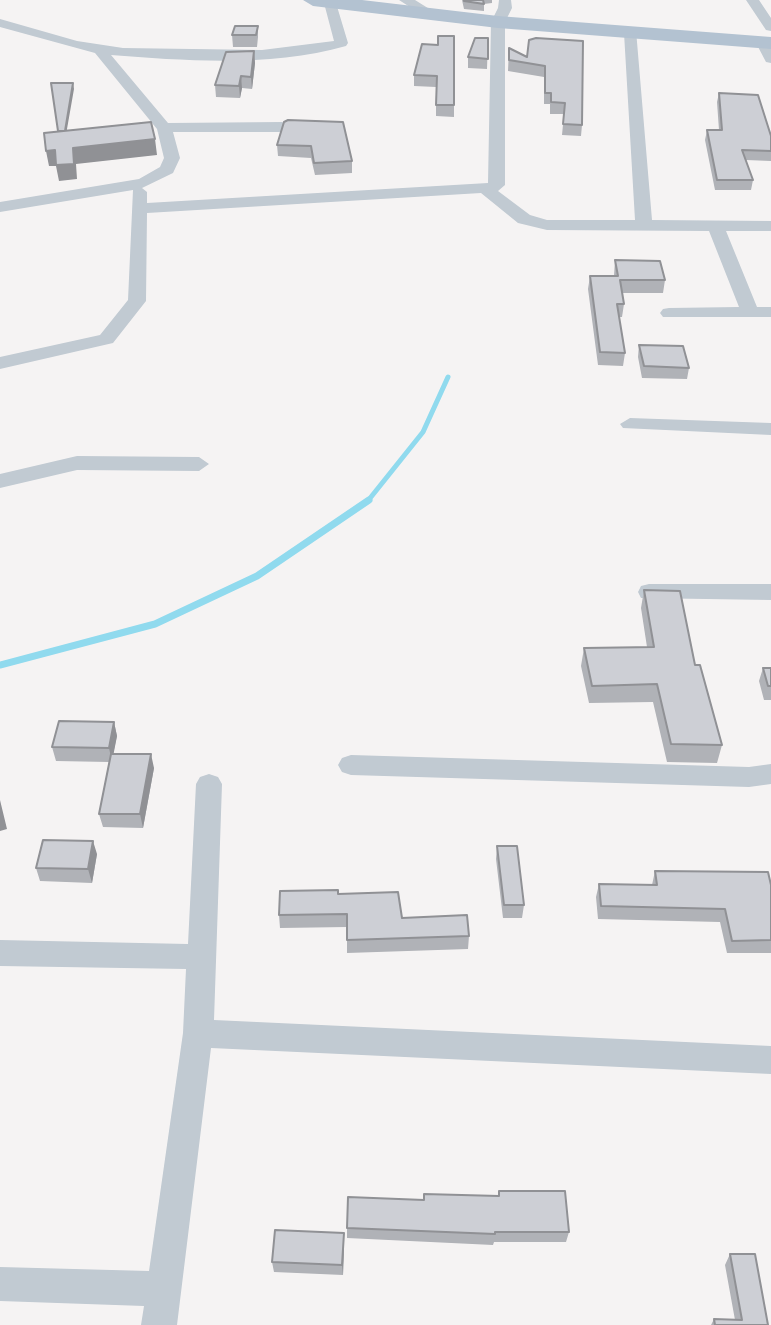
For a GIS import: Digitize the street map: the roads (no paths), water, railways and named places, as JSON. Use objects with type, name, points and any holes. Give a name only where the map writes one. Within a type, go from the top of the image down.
[{"type":"main road","points":[[322,1],[498,22],[769,43]]},
{"type":"street","points":[[405,0],[432,15]]},
{"type":"street","points":[[141,208],[487,190],[497,185],[498,22],[505,8],[505,0]]},
{"type":"street","points":[[752,0],[769,43]]},
{"type":"street","points":[[0,23],[100,50],[207,53],[331,48],[341,43],[322,1]]},
{"type":"street","points":[[631,33],[644,224]]},
{"type":"street","points":[[0,207],[143,183],[167,170],[172,158],[164,128],[100,50]]},
{"type":"street","points":[[164,128],[282,127]]},
{"type":"street","points":[[0,363],[106,339],[137,301],[139,188],[143,183]]},
{"type":"street","points":[[487,190],[524,219],[547,225],[771,226]]},
{"type":"street","points":[[715,225],[751,313]]},
{"type":"street","points":[[669,313],[771,312]]},
{"type":"street","points":[[630,424],[771,429]]},
{"type":"street","points":[[0,481],[77,463],[199,464]]},
{"type":"street","points":[[645,592],[771,592]]},
{"type":"street","points":[[351,765],[749,777],[771,774]]},
{"type":"street","points":[[159,1325],[198,1033],[209,784]]},
{"type":"street","points":[[0,953],[203,957]]},
{"type":"street","points":[[198,1033],[771,1060]]},
{"type":"street","points":[[0,1284],[165,1289]]},
{"type":"waterway","points":[[368,501],[423,432],[448,377]]},
{"type":"waterway","points":[[0,665],[155,624],[257,576],[368,501]]}]
